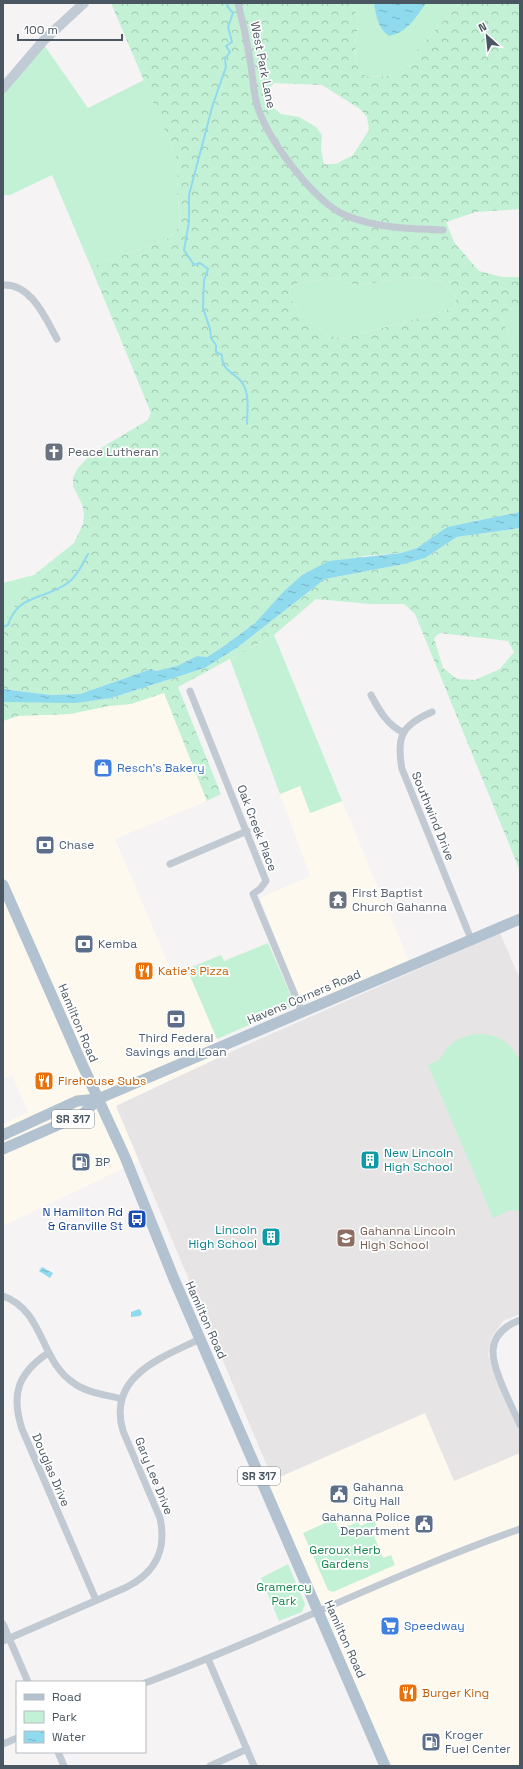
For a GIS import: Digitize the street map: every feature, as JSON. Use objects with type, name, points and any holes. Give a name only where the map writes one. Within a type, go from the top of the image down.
[{"type":"main road","points":[[3,88],[44,40],[84,3]]},
{"type":"main road","name":"Hamilton Road","points":[[3,885],[142,1197],[174,1279],[385,1766]]},
{"type":"main road","name":"Havens Corners Road","points":[[98,1099],[520,919]]},
{"type":"main road","name":"SR 317","points":[[3,1135],[77,1101],[98,1099]]},
{"type":"main road","name":"SR 317","points":[[3,1149],[83,1114],[98,1099]]},
{"type":"street","name":"West Park Lane","points":[[238,3],[259,110],[279,149],[314,191],[334,209],[347,216],[372,224],[443,230]]},
{"type":"street","points":[[3,285],[21,289],[32,298],[57,339]]},
{"type":"street","name":"Oak Creek Place","points":[[190,691],[266,881],[260,889],[253,894],[302,1012]]},
{"type":"street","points":[[371,695],[380,711],[395,729],[403,732],[416,719],[432,712]]},
{"type":"street","name":"Southwind Drive","points":[[403,732],[399,750],[402,769],[471,940]]},
{"type":"street","points":[[170,864],[247,831]]},
{"type":"street","points":[[3,1296],[23,1307],[34,1320],[48,1353],[56,1367],[76,1385],[94,1392],[122,1399]]},
{"type":"street","points":[[520,1320],[506,1326],[495,1341],[493,1351],[498,1374],[520,1425]]},
{"type":"street","name":"Gary Lee Drive","points":[[6,1639],[127,1587],[144,1577],[156,1562],[162,1544],[162,1527],[160,1518],[121,1424],[122,1399],[126,1387],[132,1378],[148,1365],[200,1339]]},
{"type":"street","name":"Douglas Drive","points":[[48,1353],[28,1369],[20,1383],[16,1399],[18,1417],[96,1600]]},
{"type":"street","points":[[146,1683],[208,1659],[443,1558],[520,1529]]},
{"type":"street","points":[[3,1624],[6,1639],[27,1681]]},
{"type":"street","points":[[208,1659],[254,1766]]},
{"type":"street","points":[[3,1744],[16,1738]]},
{"type":"street","points":[[210,1766],[247,1749]]},
{"type":"street","points":[[58,1753],[64,1766]]},
{"type":"shaded area","points":[[164,693],[207,801],[115,839],[173,975],[187,969],[224,1055],[116,1106],[139,1161],[3,1226],[3,1124],[28,1112],[12,1075],[3,1079],[3,721],[18,716],[70,714],[109,706],[131,704]]},
{"type":"shaded area","points":[[300,786],[311,813],[342,801],[409,961],[335,993],[304,1002],[299,997],[260,898],[310,876],[280,794]]},
{"type":"shaded area","name":"Gahanna Lincoln High School","points":[[500,933],[520,979],[520,1314],[503,1321],[491,1338],[488,1355],[520,1433],[520,1453],[454,1481],[425,1413],[273,1480],[116,1106],[235,1050]]},
{"type":"shaded area","points":[[425,1413],[454,1481],[520,1453],[520,1766],[382,1766],[262,1485]]},
{"type":"green space","points":[[111,3],[351,3],[357,15],[358,24],[355,44],[356,63],[360,72],[368,77],[387,76],[411,62],[418,49],[460,3],[520,3],[520,209],[476,212],[446,222],[454,242],[479,271],[502,277],[520,277],[520,307],[508,311],[501,318],[515,346],[520,351],[520,512],[447,527],[417,548],[401,553],[364,556],[302,575],[284,591],[255,623],[207,657],[197,656],[177,666],[156,671],[151,669],[80,694],[51,695],[3,689],[3,624],[34,575],[74,543],[83,524],[84,514],[82,504],[73,486],[73,477],[78,468],[91,454],[148,420],[151,413],[91,267],[167,239],[177,230],[180,220],[177,190],[178,161]],"holes":[[[274,83],[322,85],[360,109],[367,117],[369,130],[353,155],[336,164],[324,164],[321,150],[322,135],[316,127],[299,117],[281,114],[266,102],[266,92]],[[419,277],[441,282],[456,294],[455,308],[342,339],[325,334],[293,303],[289,291],[294,284],[332,278],[357,285]]]},
{"type":"green space","points":[[351,3],[460,3],[418,49],[411,62],[387,76],[368,77],[360,72],[356,63],[355,44],[358,24],[357,15]]},
{"type":"green space","points":[[44,45],[88,108],[144,80],[178,161],[177,190],[180,220],[177,230],[167,239],[91,267],[52,175],[10,195],[3,195],[3,94],[19,72]]},
{"type":"green space","points":[[419,277],[441,282],[456,294],[455,308],[342,339],[325,334],[293,303],[289,291],[294,284],[332,278],[357,285]]},
{"type":"green space","points":[[520,307],[520,351],[515,346],[501,318],[508,311]]},
{"type":"green space","points":[[520,528],[520,871],[415,614],[404,604],[370,604],[316,599],[274,635],[178,687],[221,794],[207,801],[164,693],[131,704],[109,706],[70,714],[18,716],[3,721],[3,702],[111,698],[205,668],[238,647],[325,579],[404,564],[425,558],[457,537]],"holes":[[[440,633],[508,641],[514,652],[500,669],[475,680],[457,679],[443,668],[434,638]]]},
{"type":"green space","points":[[34,575],[4,623],[3,624],[3,583]]},
{"type":"green space","points":[[274,635],[342,801],[310,813],[300,786],[280,794],[230,659]]},
{"type":"green space","points":[[268,943],[292,998],[290,1007],[217,1039],[187,969],[221,955],[224,961]]},
{"type":"green space","points":[[482,1034],[495,1036],[505,1042],[514,1050],[520,1061],[520,1211],[510,1210],[493,1218],[428,1065],[439,1060],[448,1047],[458,1039],[470,1035]]},
{"type":"green space","name":"Geroux Herb Gardens","points":[[334,1519],[339,1530],[358,1522],[360,1526],[374,1520],[378,1528],[372,1531],[383,1558],[391,1555],[395,1565],[333,1592],[328,1590],[303,1533]]},
{"type":"green space","name":"Gramercy Park","points":[[288,1564],[305,1604],[302,1612],[279,1621],[261,1578]]},
{"type":"water","points":[[374,3],[426,3],[411,23],[396,34],[389,36],[380,26]]},
{"type":"water","points":[[520,512],[520,528],[457,537],[425,558],[404,564],[325,579],[238,647],[205,668],[111,698],[76,703],[3,702],[3,689],[51,695],[80,694],[151,669],[156,671],[177,666],[197,656],[207,657],[255,623],[284,591],[302,575],[329,561],[401,553],[417,548],[447,527]]},
{"type":"water","points":[[42,1267],[53,1273],[50,1278],[39,1271]]},
{"type":"water","points":[[139,1309],[142,1314],[140,1316],[131,1317],[131,1312]]},
{"type":"waterway","points":[[228,3],[227,6],[233,13],[228,27],[232,42],[226,46],[230,52],[225,59],[226,67],[213,104],[189,195],[189,222],[184,250],[194,265],[200,263],[208,269],[204,280],[203,308],[210,329],[211,338],[216,345],[216,352],[222,355],[224,365],[240,380],[247,394],[247,424]]},
{"type":"waterway","points":[[3,627],[8,625],[19,607],[26,602],[60,588],[69,582],[78,572],[88,554]]},
{"type":"place","name":"Peace Lutheran","points":[[54,452]]},
{"type":"place","name":"Resch's Bakery","points":[[103,768]]},
{"type":"place","name":"Chase","points":[[45,845]]},
{"type":"place","name":"First Baptist Church Gahanna","points":[[338,900]]},
{"type":"place","name":"Kemba","points":[[84,944]]},
{"type":"place","name":"Katie's Pizza","points":[[144,971]]},
{"type":"place","name":"Third Federal Savings and Loan","points":[[176,1019]]},
{"type":"place","name":"Firehouse Subs","points":[[44,1081]]},
{"type":"place","name":"New Lincoln High School","points":[[370,1160]]},
{"type":"place","name":"BP","points":[[81,1162]]},
{"type":"place","name":"N Hamilton Rd & Granville St","points":[[137,1219]]},
{"type":"place","name":"Lincoln High School","points":[[271,1237]]},
{"type":"place","name":"Gahanna Lincoln High School","points":[[346,1238]]},
{"type":"place","name":"Gahanna City Hall","points":[[339,1494]]},
{"type":"place","name":"Gahanna Police Department","points":[[424,1524]]},
{"type":"place","name":"Speedway","points":[[390,1626]]},
{"type":"place","name":"Burger King","points":[[408,1693]]},
{"type":"place","name":"Kroger Fuel Center","points":[[431,1742]]}]
